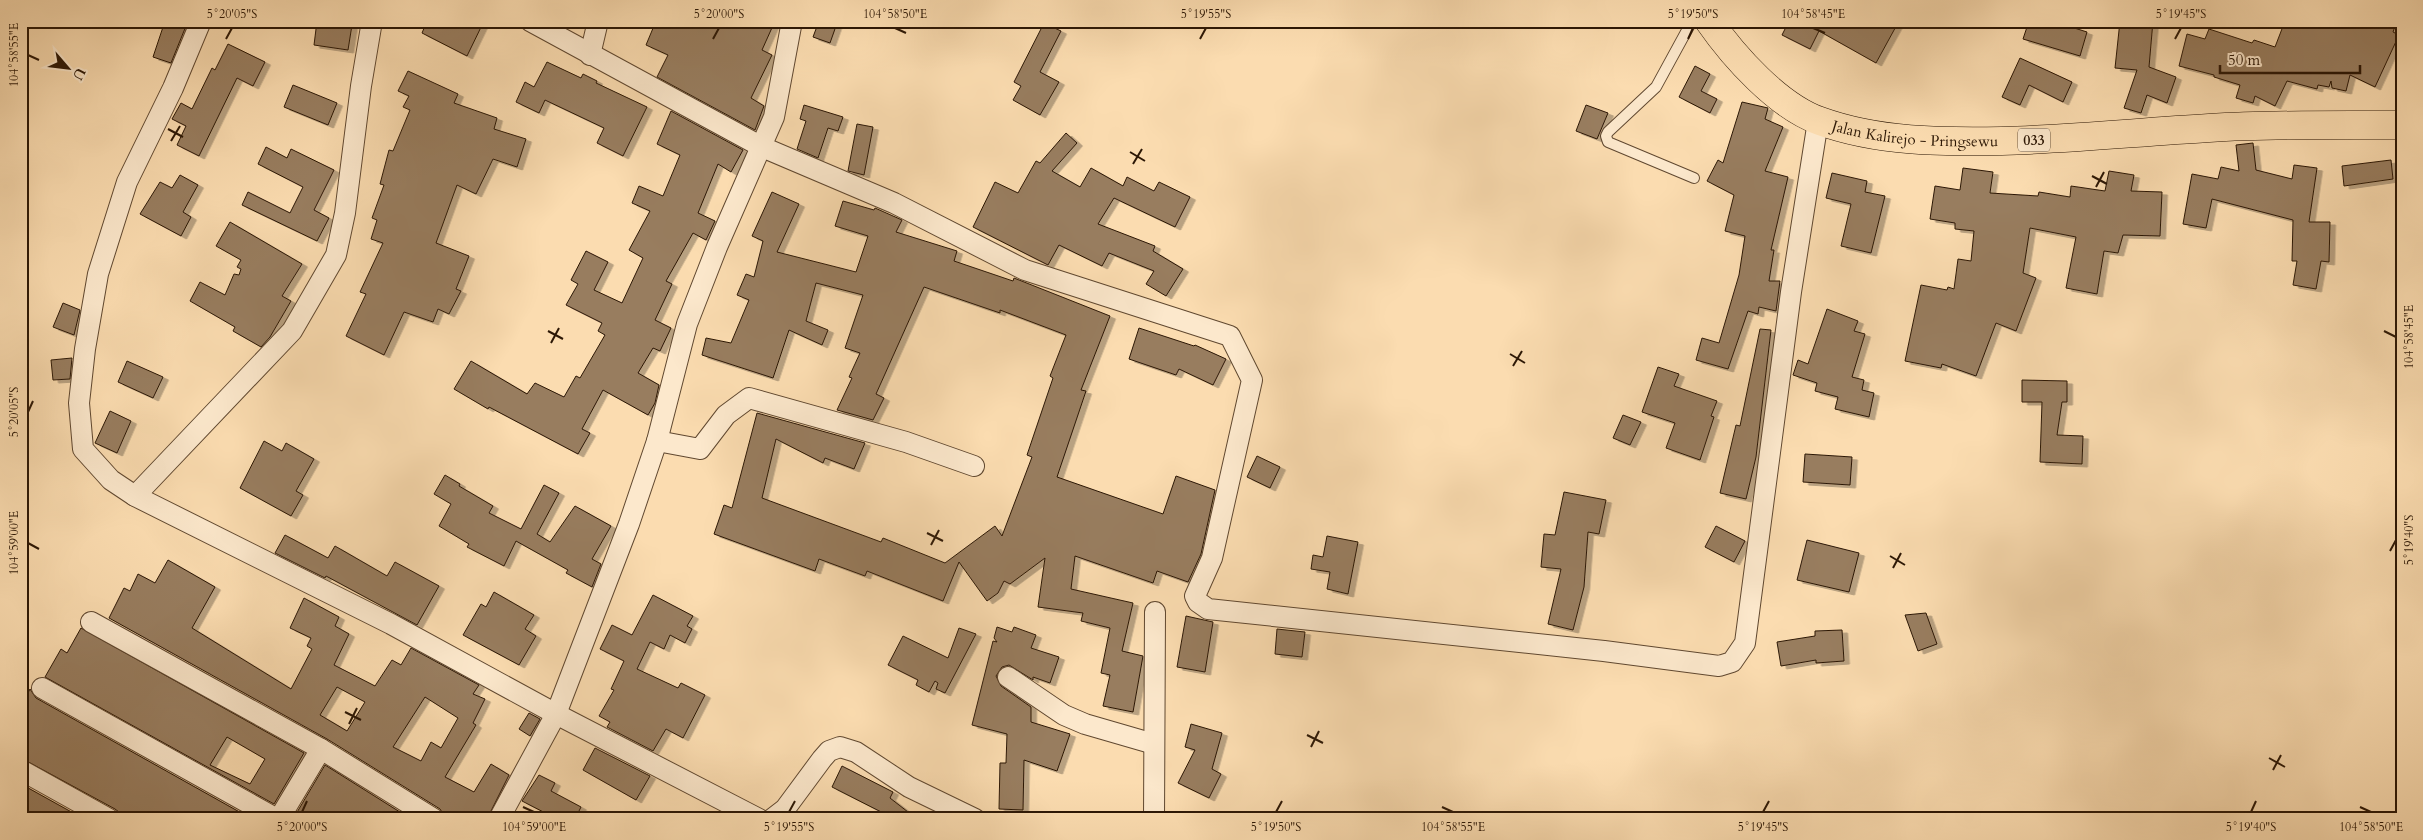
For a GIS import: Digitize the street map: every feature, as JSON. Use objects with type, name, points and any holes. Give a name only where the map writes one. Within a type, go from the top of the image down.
[{"type":"main road","name":"Jalan Kalirejo - Pringsewu","points":[[1709,21],[1740,59],[1784,101],[1818,121],[1867,136],[1954,142],[2056,139],[2221,128],[2308,125],[2402,125]]},
{"type":"street","points":[[201,21],[173,88],[127,182],[98,274],[85,349],[79,403],[83,449],[111,480],[135,496],[408,633],[556,714],[760,819]]},
{"type":"street","points":[[135,496],[292,331],[336,255],[345,213],[361,86],[372,21]]},
{"type":"street","points":[[530,21],[762,147],[894,203],[1025,270],[1230,336],[1252,380],[1212,558],[1195,596],[1198,602],[1208,609],[1457,637],[1604,651],[1719,666],[1732,662],[1745,643],[1791,292],[1818,121]]},
{"type":"street","points":[[590,55],[598,21]]},
{"type":"street","points":[[499,819],[556,714],[629,524],[657,441],[687,324],[748,174],[762,147],[774,117],[792,21]]},
{"type":"street","points":[[657,441],[700,449],[726,415],[749,398],[906,442],[974,466]]},
{"type":"street","points":[[1154,819],[1155,612]]},
{"type":"street","points":[[91,622],[321,748],[434,819]]},
{"type":"street","points":[[1008,677],[1064,715],[1086,724],[1154,744]]},
{"type":"street","points":[[42,688],[278,819],[321,748]]},
{"type":"street","points":[[772,819],[785,809],[829,751],[840,747],[856,752],[910,787],[975,819]]},
{"type":"street","points":[[21,770],[109,819]]},
{"type":"lane","points":[[1692,21],[1656,87],[1606,136],[1608,142],[1694,178]]},
{"type":"building","points":[[165,21],[188,21],[171,63],[153,57]]},
{"type":"building","points":[[317,21],[352,25],[348,50],[314,45]]},
{"type":"building","points":[[427,21],[484,21],[467,56],[422,33]]},
{"type":"building","points":[[656,21],[775,21],[762,50],[772,55],[751,98],[764,106],[755,130],[657,77],[668,55],[646,45]]},
{"type":"building","points":[[819,21],[836,26],[830,43],[813,37]]},
{"type":"building","points":[[1789,21],[1899,21],[1876,63],[1819,31],[1810,49],[1782,35]]},
{"type":"building","points":[[2029,21],[2070,21],[2068,26],[2087,32],[2080,56],[2023,39]]},
{"type":"building","points":[[2120,21],[2153,21],[2149,67],[2176,77],[2167,103],[2147,95],[2141,113],[2124,108],[2137,70],[2115,68]]},
{"type":"building","points":[[2285,21],[2397,21],[2393,32],[2399,35],[2375,87],[2350,75],[2346,91],[2332,88],[2331,81],[2329,87],[2318,85],[2317,89],[2287,81],[2275,106],[2255,96],[2253,103],[2236,98],[2240,85],[2214,77],[2214,75],[2179,66],[2187,34],[2205,39],[2209,29],[2252,43],[2254,40],[2275,47]]},
{"type":"building","points":[[1044,23],[1061,31],[1040,72],[1059,82],[1040,115],[1013,100],[1021,86],[1014,82]]},
{"type":"building","points":[[228,44],[265,62],[253,86],[237,78],[199,156],[177,145],[186,126],[172,119],[181,103],[192,109],[212,68],[215,70]]},
{"type":"building","points":[[2020,58],[2072,82],[2063,102],[2029,85],[2020,105],[2002,97]]},
{"type":"building","points":[[547,62],[581,78],[583,74],[597,81],[596,83],[647,107],[623,156],[597,143],[604,128],[545,100],[539,113],[516,102],[525,82],[534,87]]},
{"type":"building","points":[[1695,66],[1710,74],[1701,91],[1717,99],[1710,113],[1679,97]]},
{"type":"building","points":[[408,71],[458,94],[454,103],[497,118],[494,129],[526,139],[517,167],[493,159],[476,194],[457,185],[436,243],[469,256],[456,289],[461,291],[449,314],[438,309],[433,322],[404,312],[384,355],[346,336],[366,294],[360,292],[383,243],[371,239],[377,220],[372,218],[384,185],[380,184],[389,150],[393,151],[410,110],[403,107],[409,96],[398,91]]},
{"type":"building","points":[[293,85],[337,103],[328,125],[284,107]]},
{"type":"building","points":[[1742,102],[1768,108],[1765,119],[1783,127],[1765,171],[1788,177],[1771,250],[1774,250],[1769,281],[1780,281],[1776,311],[1759,307],[1758,314],[1748,311],[1728,369],[1696,360],[1702,338],[1719,343],[1739,275],[1745,236],[1725,231],[1734,195],[1707,181],[1718,160],[1723,163]]},
{"type":"building","points":[[804,105],[843,117],[838,131],[828,128],[818,158],[797,149],[806,121],[800,119]]},
{"type":"building","points":[[1586,105],[1608,113],[1597,139],[1576,131]]},
{"type":"building","points":[[671,111],[743,150],[731,172],[718,164],[698,213],[715,221],[706,240],[693,233],[666,281],[672,284],[655,320],[671,328],[660,351],[653,348],[638,373],[659,385],[655,403],[648,415],[603,390],[582,429],[590,433],[578,454],[489,407],[488,409],[454,389],[471,361],[527,394],[535,383],[564,397],[576,376],[580,378],[605,335],[598,331],[602,323],[566,305],[578,284],[571,280],[586,251],[608,262],[594,290],[622,303],[643,258],[629,250],[650,211],[632,203],[639,186],[663,196],[680,155],[657,144]]},
{"type":"building","points":[[857,124],[873,127],[864,175],[848,171]]},
{"type":"building","points":[[1066,133],[1077,143],[1052,171],[1080,187],[1091,168],[1123,186],[1127,177],[1154,191],[1159,182],[1190,197],[1175,227],[1114,198],[1098,224],[1155,246],[1153,251],[1183,269],[1166,296],[1146,284],[1154,271],[1109,253],[1102,266],[1059,245],[1048,265],[973,227],[995,182],[1018,193],[1036,161],[1040,163]]},
{"type":"building","points":[[2253,143],[2256,170],[2292,179],[2294,165],[2317,168],[2309,222],[2330,222],[2329,262],[2321,261],[2316,289],[2293,285],[2297,261],[2292,261],[2293,220],[2212,199],[2206,228],[2183,224],[2192,174],[2218,179],[2221,167],[2239,171],[2236,145]]},
{"type":"building","points":[[266,147],[287,158],[291,149],[334,170],[314,210],[329,218],[317,241],[242,205],[248,192],[290,213],[303,187],[258,164]]},
{"type":"building","points":[[2391,160],[2393,179],[2344,186],[2342,166]]},
{"type":"building","points":[[1963,168],[1993,172],[1990,193],[2038,196],[2039,192],[2070,197],[2071,186],[2105,191],[2109,171],[2134,175],[2131,191],[2162,192],[2160,236],[2123,235],[2118,253],[2104,251],[2097,294],[2066,288],[2076,237],[2030,228],[2023,273],[2036,278],[2016,331],[1996,323],[1976,376],[1942,364],[1941,368],[1905,361],[1921,285],[1947,290],[1948,287],[1954,289],[1958,259],[1971,261],[1974,231],[1955,229],[1955,223],[1930,219],[1935,186],[1960,190]]},
{"type":"building","points":[[1832,173],[1867,181],[1865,192],[1885,196],[1871,253],[1841,246],[1851,204],[1826,198]]},
{"type":"building","points":[[180,175],[198,185],[183,212],[191,217],[181,236],[140,214],[160,182],[172,188]]},
{"type":"building","points":[[772,192],[799,204],[777,252],[856,272],[868,236],[835,226],[843,201],[874,210],[875,208],[902,220],[896,232],[957,251],[954,261],[1013,281],[1014,278],[1110,316],[1081,390],[1086,391],[1057,477],[1163,514],[1176,476],[1215,490],[1201,554],[1188,582],[1157,571],[1153,583],[1075,556],[1071,589],[1133,603],[1122,651],[1143,656],[1133,712],[1103,706],[1110,675],[1101,673],[1110,628],[1081,621],[1083,613],[1038,607],[1045,558],[1010,584],[1004,581],[998,593],[987,601],[959,562],[943,601],[867,571],[865,576],[819,559],[815,571],[714,534],[724,505],[732,508],[757,413],[865,443],[854,469],[825,458],[823,463],[776,439],[762,498],[881,542],[883,538],[945,563],[995,526],[1002,536],[1032,457],[1027,455],[1053,378],[1050,376],[1066,335],[1000,310],[1000,313],[924,287],[876,394],[884,398],[873,420],[837,410],[852,378],[849,377],[860,353],[845,348],[863,295],[816,283],[806,321],[828,330],[822,345],[789,330],[773,378],[702,355],[706,338],[731,343],[749,300],[737,295],[746,274],[754,277],[763,241],[752,236]]},
{"type":"building","points":[[230,222],[302,264],[282,296],[291,301],[270,337],[261,347],[233,331],[235,327],[190,301],[200,282],[225,295],[234,274],[239,275],[241,269],[237,267],[241,260],[216,246]]},
{"type":"building","points":[[63,303],[80,310],[74,335],[53,327]]},
{"type":"building","points":[[1827,309],[1858,321],[1854,331],[1865,334],[1852,377],[1864,380],[1862,390],[1874,393],[1869,417],[1835,409],[1838,397],[1815,391],[1817,383],[1793,375],[1798,360],[1808,364]]},
{"type":"building","points":[[1139,328],[1195,345],[1226,359],[1213,385],[1179,369],[1176,375],[1129,359]]},
{"type":"building","points":[[1760,329],[1771,330],[1756,457],[1746,499],[1720,493],[1736,425],[1740,426]]},
{"type":"building","points":[[72,358],[70,379],[53,380],[51,360]]},
{"type":"building","points":[[127,361],[163,377],[153,398],[118,382]]},
{"type":"building","points":[[1658,367],[1679,374],[1674,386],[1717,401],[1711,416],[1714,417],[1700,460],[1666,448],[1675,423],[1642,412]]},
{"type":"building","points":[[2022,380],[2067,381],[2067,402],[2062,402],[2057,435],[2083,436],[2082,464],[2040,462],[2042,402],[2022,402]]},
{"type":"building","points":[[110,411],[131,421],[117,453],[95,443]]},
{"type":"building","points":[[1623,415],[1641,422],[1630,445],[1613,438]]},
{"type":"building","points":[[264,441],[282,451],[286,443],[314,459],[296,491],[303,495],[291,516],[240,488]]},
{"type":"building","points":[[1805,454],[1852,457],[1850,485],[1803,482]]},
{"type":"building","points":[[1257,456],[1280,467],[1270,488],[1247,477]]},
{"type":"building","points":[[445,475],[460,484],[459,486],[493,506],[489,513],[521,529],[544,485],[559,493],[537,534],[550,542],[575,506],[611,526],[592,559],[601,564],[592,587],[566,573],[568,570],[516,541],[504,566],[467,547],[469,544],[439,526],[451,504],[434,494]]},
{"type":"building","points":[[1564,492],[1606,500],[1599,534],[1588,532],[1584,587],[1573,630],[1548,624],[1561,569],[1541,567],[1544,534],[1555,535]]},
{"type":"building","points":[[1716,526],[1745,541],[1734,562],[1705,547]]},
{"type":"building","points":[[285,535],[328,558],[335,546],[387,576],[395,562],[439,586],[417,625],[326,576],[325,578],[275,553]]},
{"type":"building","points":[[1327,536],[1358,542],[1348,594],[1327,589],[1330,572],[1311,569],[1313,555],[1323,557]]},
{"type":"building","points":[[1807,540],[1859,553],[1849,592],[1797,580]]},
{"type":"building","points":[[168,560],[215,587],[192,628],[291,689],[312,649],[307,646],[311,638],[290,628],[304,598],[339,617],[335,626],[349,634],[334,665],[375,686],[392,660],[401,665],[411,648],[479,685],[473,694],[485,699],[473,723],[476,725],[445,777],[474,792],[491,764],[509,775],[487,819],[446,819],[440,809],[327,739],[109,618],[124,588],[130,591],[138,574],[155,583]],"holes":[[[337,687],[365,702],[347,731],[320,715]],[[425,697],[458,718],[441,748],[431,742],[421,761],[393,747]]]},
{"type":"building","points":[[494,592],[534,615],[525,629],[536,636],[519,665],[463,635],[481,604],[486,607]]},
{"type":"building","points":[[653,595],[693,616],[687,626],[692,629],[685,643],[670,635],[664,649],[650,642],[637,669],[678,688],[681,683],[705,695],[683,738],[666,729],[653,751],[607,727],[610,722],[599,716],[614,690],[611,689],[624,661],[600,649],[612,625],[632,635]]},
{"type":"building","points":[[1926,613],[1937,644],[1918,651],[1905,615]]},
{"type":"building","points":[[1186,616],[1213,622],[1205,672],[1177,667]]},
{"type":"building","points":[[997,627],[1012,632],[1014,627],[1036,635],[1031,648],[1059,657],[1050,683],[1033,677],[1033,680],[1009,665],[1002,667],[996,676],[1001,686],[1031,707],[1031,722],[1070,734],[1057,771],[1024,760],[1023,810],[999,809],[1000,763],[1006,763],[1007,734],[972,725],[993,641],[997,642],[994,638]]},
{"type":"building","points":[[81,628],[304,753],[274,804],[45,677],[61,649],[67,653]],"holes":[[[227,737],[265,759],[250,784],[210,765]]]},
{"type":"building","points":[[959,628],[976,634],[945,693],[936,689],[938,683],[935,681],[929,692],[916,685],[918,680],[888,665],[903,636],[948,658]]},
{"type":"building","points":[[1277,629],[1305,632],[1302,657],[1275,654]]},
{"type":"building","points":[[1842,630],[1844,661],[1816,663],[1816,660],[1781,666],[1777,642],[1815,636],[1815,631]]},
{"type":"building","points":[[30,689],[36,698],[252,819],[128,819],[115,809],[21,758],[21,706]]},
{"type":"building","points":[[529,713],[540,719],[530,736],[519,729]]},
{"type":"building","points":[[1191,724],[1222,733],[1212,769],[1221,774],[1209,798],[1178,783],[1195,750],[1185,747]]},
{"type":"building","points":[[595,748],[650,776],[636,800],[583,770]]},
{"type":"building","points":[[325,765],[411,819],[293,819]]},
{"type":"building","points":[[842,766],[893,792],[890,798],[917,819],[895,819],[832,787]]},
{"type":"building","points":[[539,775],[555,783],[551,791],[581,807],[575,819],[557,819],[522,801]]},
{"type":"building","points":[[21,784],[84,819],[29,819],[21,814]]}]
